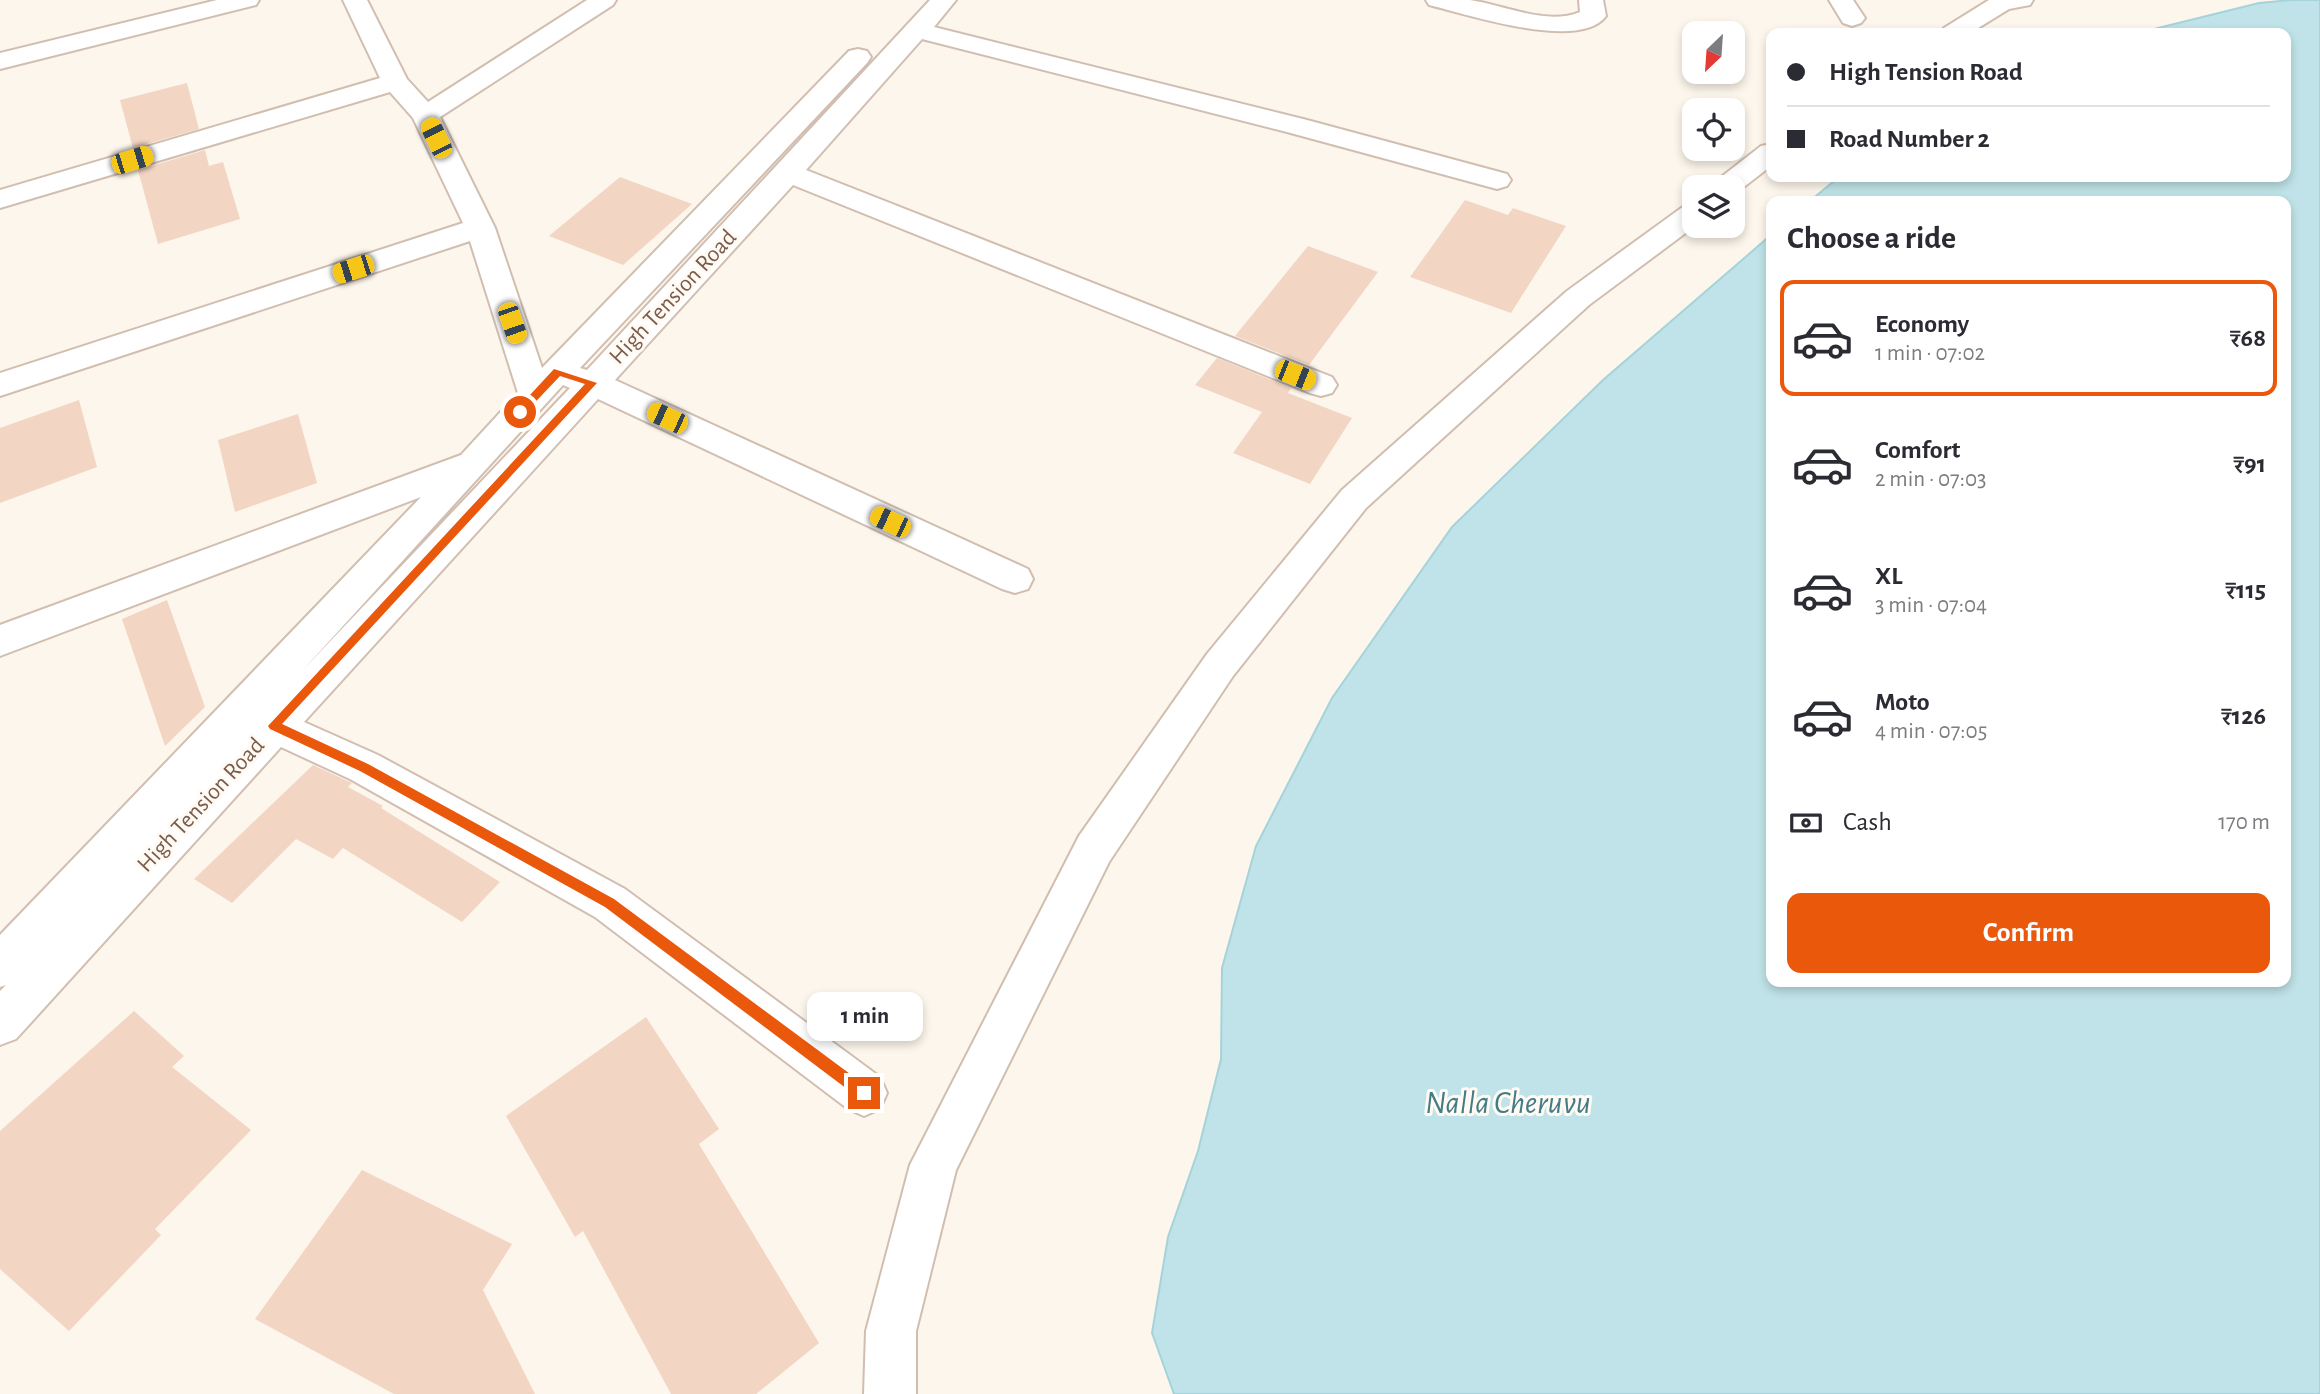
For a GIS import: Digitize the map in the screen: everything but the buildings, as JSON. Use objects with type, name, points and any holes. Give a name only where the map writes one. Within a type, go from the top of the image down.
[{"type":"street","points":[[0,61],[247,0]]},
{"type":"street","points":[[355,0],[395,82],[425,116],[480,228],[547,383],[592,383],[1015,579]]},
{"type":"street","points":[[425,116],[604,0]]},
{"type":"street","name":"High Tension Road","points":[[0,966],[475,463],[547,383],[914,15],[944,0]]},
{"type":"street","points":[[1438,0],[1522,20],[1571,25],[1593,16],[1591,0]]},
{"type":"street","points":[[1961,28],[2002,4],[2021,0]]},
{"type":"street","points":[[914,15],[1297,126],[1497,180]]},
{"type":"street","name":"High Tension Road","points":[[0,1023],[788,173],[914,15]]},
{"type":"street","points":[[0,199],[395,82]]},
{"type":"street","points":[[1741,175],[1766,156]]},
{"type":"street","points":[[788,173],[1321,385]]},
{"type":"street","points":[[890,1394],[891,1331],[934,1165],[1094,849],[1220,665],[1354,499],[1578,298],[1682,221]]},
{"type":"street","points":[[0,385],[480,228]]},
{"type":"street","points":[[0,641],[475,463]]},
{"type":"street","points":[[274,726],[364,767],[610,903],[864,1093]]},
{"type":"water","name":"Nalla Cheruvu","points":[[2320,0],[2320,1394],[1174,1394],[1152,1333],[1168,1237],[1198,1151],[1221,1059],[1222,968],[1256,846],[1332,698],[1452,527],[1603,380],[1766,239],[1766,987],[2291,987],[2291,196],[1816,196],[1833,182],[2291,182],[2291,28],[2158,28],[2259,3]]},
{"type":"route","points":[[520,412],[558,372],[592,383],[274,726],[364,767],[610,903],[864,1093]]}]
